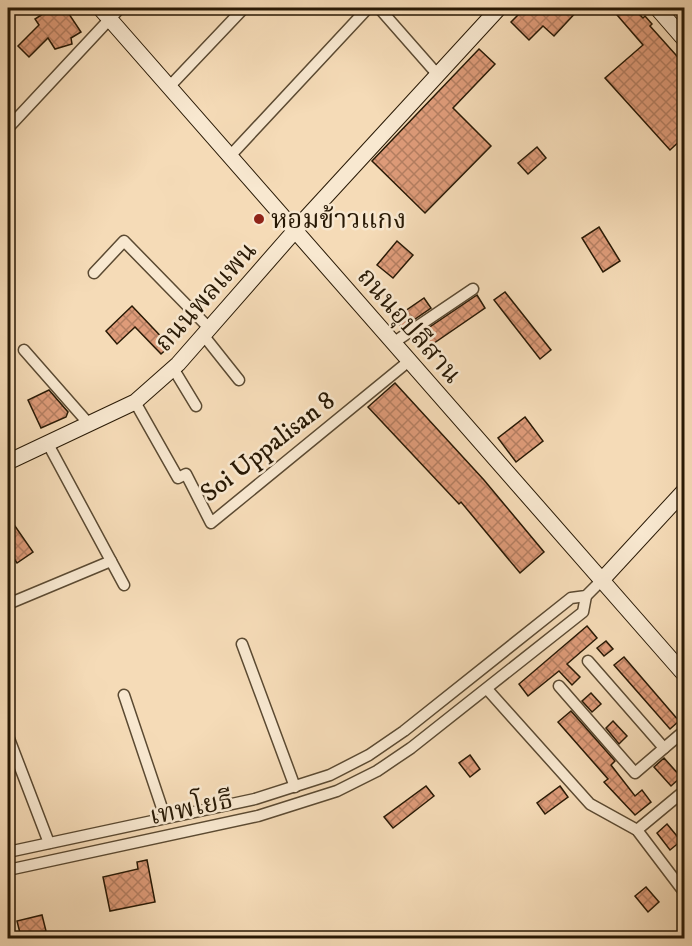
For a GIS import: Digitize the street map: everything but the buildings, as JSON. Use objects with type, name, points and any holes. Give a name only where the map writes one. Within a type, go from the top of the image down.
[{"type":"main road","name":"ถนนพลแพน","points":[[8,462],[135,402],[173,368],[207,333],[295,230],[499,8]]},
{"type":"main road","points":[[657,8],[684,39]]},
{"type":"main road","name":"ถนนอุปลีสาน","points":[[110,11],[169,87],[684,674]]},
{"type":"main road","points":[[601,581],[684,491]]},
{"type":"street","points":[[169,87],[244,8]]},
{"type":"street","points":[[230,156],[368,8]]},
{"type":"street","points":[[379,8],[437,74]]},
{"type":"street","points":[[8,128],[110,11]]},
{"type":"street","points":[[94,273],[124,241],[207,333],[239,380]]},
{"type":"street","points":[[393,343],[473,289]]},
{"type":"street","points":[[24,350],[88,424]]},
{"type":"street","name":"Soi Uppalisan 8","points":[[135,402],[178,478],[186,474],[211,524],[409,361]]},
{"type":"street","points":[[173,368],[196,406]]},
{"type":"street","points":[[48,444],[124,585]]},
{"type":"street","points":[[8,604],[111,561]]},
{"type":"street","name":"เทพโยธี","points":[[8,870],[258,816],[337,791],[377,771],[487,689],[583,612],[586,596],[601,581]]},
{"type":"street","name":"เทพโยธี","points":[[8,852],[255,799],[330,775],[369,755],[488,667],[571,598],[586,596]]},
{"type":"street","points":[[242,644],[295,787]]},
{"type":"street","points":[[588,661],[664,748]]},
{"type":"street","points":[[559,686],[635,773],[684,731]]},
{"type":"street","points":[[487,689],[590,804],[637,830],[684,892]]},
{"type":"street","points":[[124,695],[165,818]]},
{"type":"street","points":[[8,736],[49,843]]},
{"type":"street","points":[[369,755],[377,771]]},
{"type":"street","points":[[637,830],[684,791]]},
{"type":"place","name":"หอมข้าวแกง","points":[[259,219]]}]
